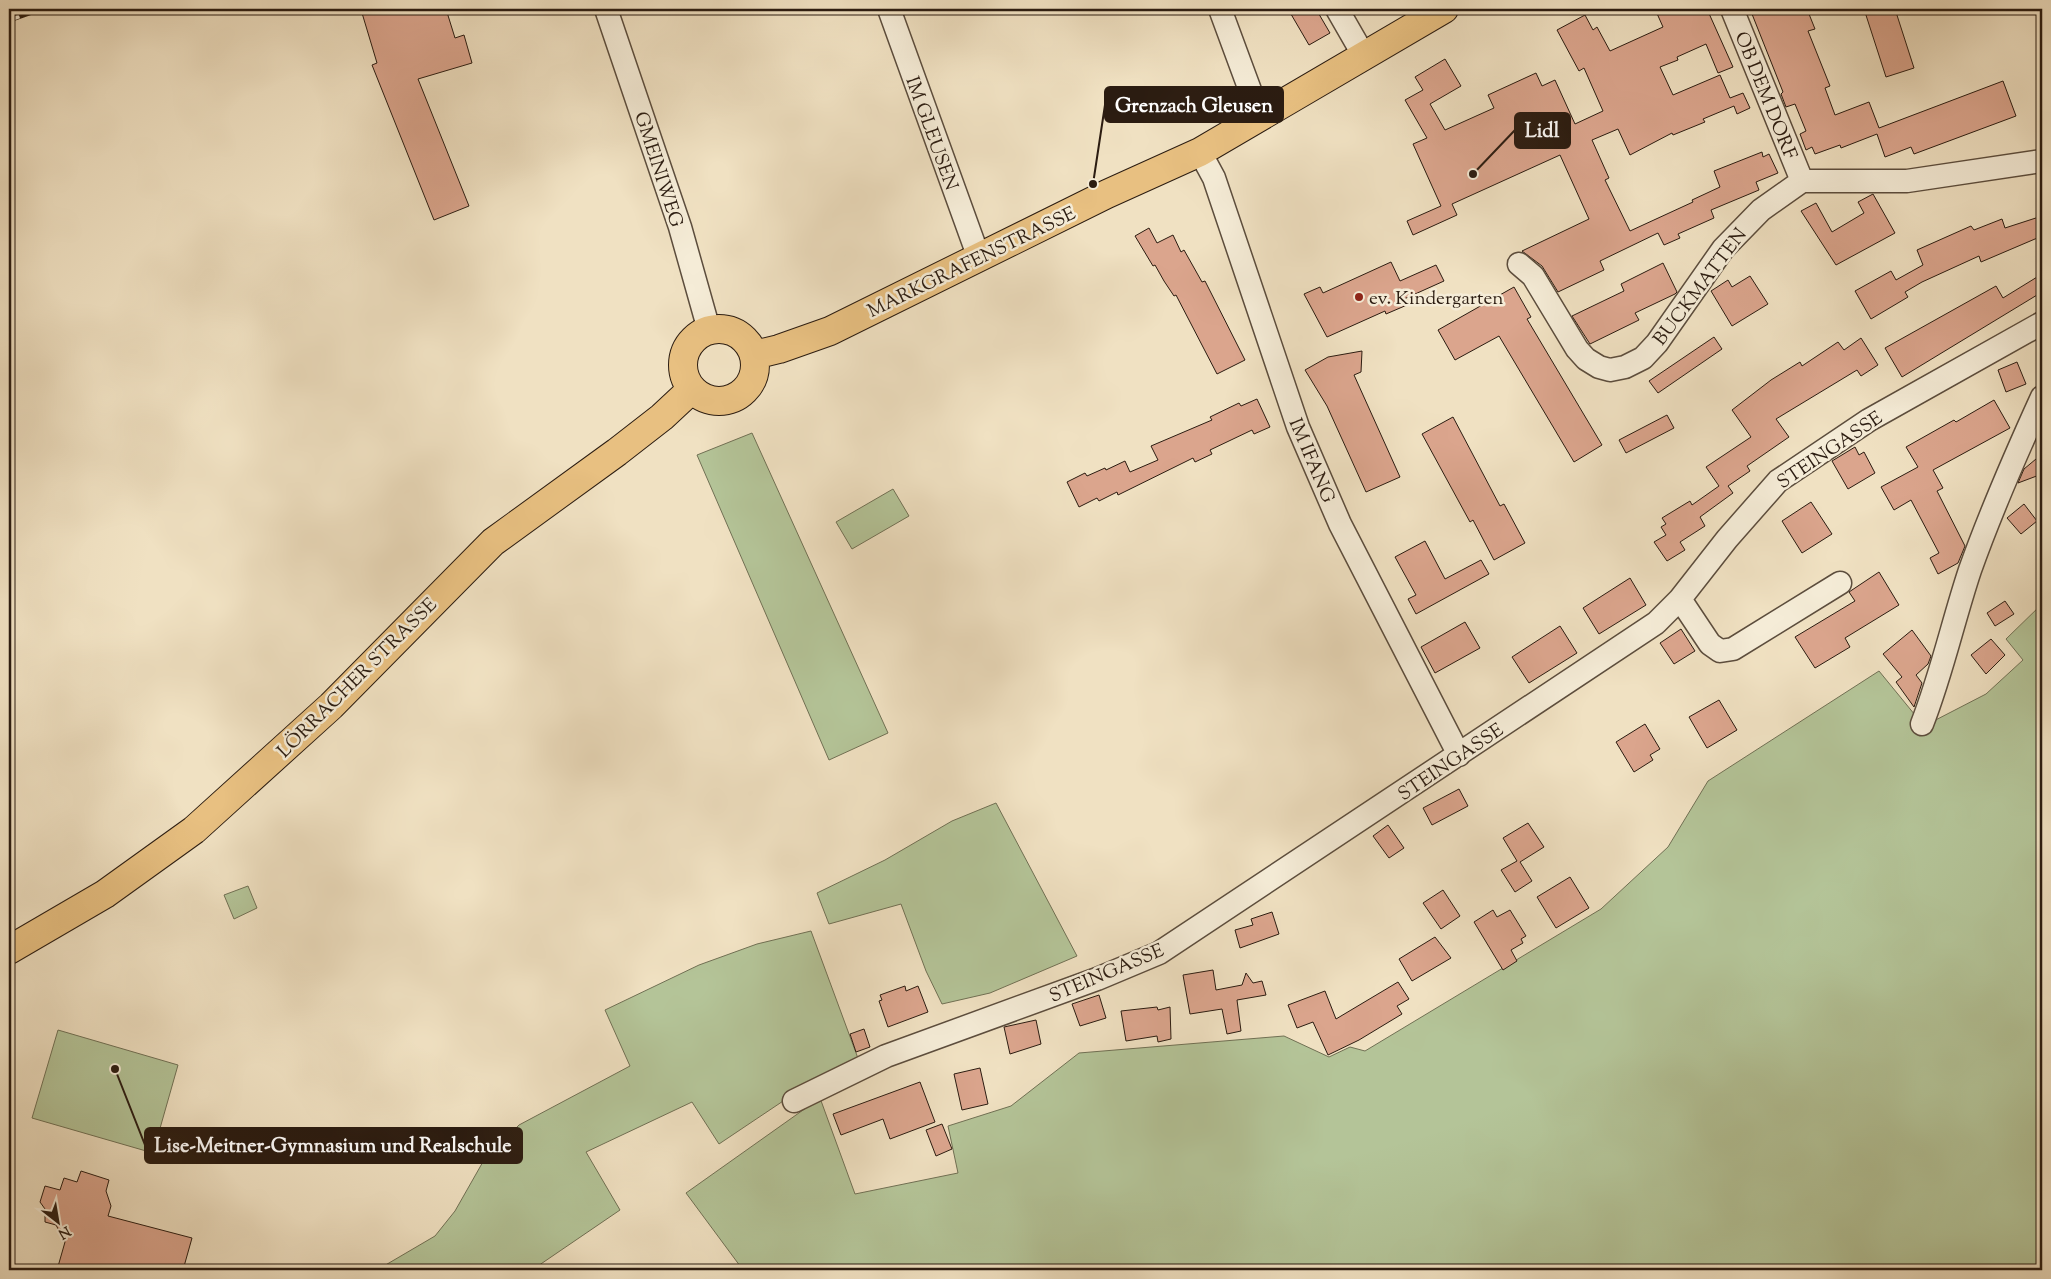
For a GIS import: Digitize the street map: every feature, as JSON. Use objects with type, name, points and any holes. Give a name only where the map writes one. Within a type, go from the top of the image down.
[{"type":"main road","name":"MARKGRAFENSTRASSE","points":[[754,355],[779,349],[830,331],[1200,152],[1444,9]]},
{"type":"main road","points":[[720,328],[742,336],[754,355],[753,376],[748,386],[732,399],[710,400],[692,389],[684,373],[684,355],[693,339],[709,330],[720,328]]},
{"type":"main road","name":"LÖRRACHER STRASSE","points":[[9,950],[105,894],[194,830],[330,706],[493,542],[662,417],[692,389]]},
{"type":"street","name":"GMEINIWEG","points":[[606,9],[680,227],[709,330]]},
{"type":"street","name":"IM GLEUSEN","points":[[889,9],[979,258]]},
{"type":"street","points":[[1220,9],[1254,101],[1263,116]]},
{"type":"street","points":[[1337,9],[1364,56]]},
{"type":"street","name":"OB DEM DORF","points":[[1732,9],[1802,181]]},
{"type":"street","name":"IM IFANG","points":[[1200,152],[1214,178],[1271,351],[1306,444],[1340,524],[1458,755]]},
{"type":"street","points":[[1802,181],[1907,181],[2042,161]]},
{"type":"street","name":"BUCKMATTEN","points":[[1519,264],[1533,276],[1577,349],[1586,359],[1599,367],[1610,370],[1625,367],[1643,358],[1657,343],[1723,248],[1775,198],[1802,181]]},
{"type":"street","name":"STEINGASSE","points":[[794,1101],[886,1056],[1097,979],[1159,953],[1656,623],[1680,599],[1727,539],[1778,481],[1869,420],[2042,323]]},
{"type":"street","points":[[1922,724],[1938,685],[1969,573],[1994,503],[2042,397]]},
{"type":"street","points":[[1680,599],[1710,644],[1720,650],[1733,649],[1840,583]]},
{"type":"green space","points":[[752,433],[888,733],[829,760],[697,455]]},
{"type":"green space","points":[[893,489],[909,516],[852,549],[836,522]]},
{"type":"green space","points":[[2042,604],[2042,1270],[781,1270],[777,1265],[758,1270],[743,1270],[686,1193],[820,1098],[855,1194],[958,1173],[948,1126],[1011,1106],[1079,1053],[1284,1036],[1329,1057],[1350,1047],[1365,1051],[1601,909],[1668,847],[1708,781],[1879,671],[1924,726],[1986,694],[2023,660],[2006,639]]},
{"type":"green space","points":[[996,803],[1077,956],[990,993],[942,1004],[926,971],[901,904],[829,924],[817,893],[885,860],[952,821]]},
{"type":"green space","points":[[248,886],[257,908],[234,919],[224,895]]},
{"type":"green space","points":[[811,931],[859,1061],[813,1081],[719,1144],[692,1102],[586,1152],[620,1210],[532,1270],[377,1270],[435,1236],[455,1211],[484,1160],[519,1125],[630,1066],[605,1010],[699,965],[757,944]]},
{"type":"green space","points":[[58,1030],[178,1065],[153,1153],[32,1118]]},
{"type":"building","points":[[376,9],[446,9],[455,38],[464,35],[472,63],[418,79],[469,206],[434,220],[372,65],[377,63],[362,13]]},
{"type":"building","points":[[1288,9],[1316,9],[1330,33],[1309,45]]},
{"type":"building","points":[[1655,9],[1707,9],[1733,67],[1718,73],[1706,44],[1677,57],[1678,60],[1660,67],[1673,95],[1720,75],[1730,98],[1743,93],[1750,108],[1737,114],[1734,106],[1703,119],[1705,122],[1673,135],[1672,133],[1630,155],[1618,129],[1592,140],[1609,178],[1605,180],[1630,231],[1693,202],[1692,200],[1720,187],[1714,171],[1762,152],[1763,157],[1769,154],[1778,173],[1756,182],[1759,190],[1711,210],[1714,218],[1678,234],[1680,238],[1664,245],[1658,233],[1600,261],[1604,270],[1558,292],[1542,266],[1522,251],[1589,219],[1560,155],[1452,204],[1457,215],[1413,235],[1407,221],[1441,206],[1413,144],[1427,138],[1405,100],[1423,90],[1415,77],[1445,59],[1461,86],[1430,104],[1445,130],[1494,108],[1488,95],[1536,73],[1542,86],[1555,80],[1575,124],[1603,111],[1584,68],[1579,71],[1557,30],[1585,15],[1593,30],[1597,27],[1610,51],[1663,27]]},
{"type":"building","points":[[1750,9],[1807,9],[1815,29],[1808,31],[1830,86],[1825,88],[1835,115],[1869,102],[1879,128],[2003,81],[2016,116],[1914,154],[1911,147],[1885,157],[1877,134],[1841,148],[1840,145],[1815,154],[1812,147],[1806,150],[1800,134],[1806,131],[1795,104],[1786,107],[1781,94],[1783,92]]},
{"type":"building","points":[[1864,9],[1895,9],[1914,68],[1886,77]]},
{"type":"building","points":[[1873,194],[1895,233],[1836,265],[1801,211],[1816,203],[1832,232],[1864,213],[1858,202]]},
{"type":"building","points":[[2042,216],[2042,236],[1981,262],[1979,256],[1922,282],[1905,292],[1908,297],[1871,319],[1855,291],[1891,271],[1896,280],[1923,265],[1917,250],[1971,226],[1974,230],[2002,219],[2005,228]]},
{"type":"building","points":[[1149,228],[1157,243],[1173,235],[1181,252],[1184,250],[1202,282],[1205,281],[1245,360],[1217,374],[1176,295],[1174,296],[1155,265],[1153,266],[1135,236]]},
{"type":"building","points":[[1391,262],[1400,281],[1436,265],[1444,281],[1404,299],[1407,305],[1386,314],[1385,311],[1327,337],[1304,294],[1320,287],[1323,293]]},
{"type":"building","points":[[1663,263],[1677,292],[1635,313],[1639,320],[1590,344],[1572,316],[1624,291],[1621,284]]},
{"type":"building","points":[[2042,274],[2042,292],[1902,377],[1885,348],[1996,286],[2003,298]]},
{"type":"building","points":[[1750,276],[1768,304],[1732,326],[1711,291],[1728,280],[1732,287]]},
{"type":"building","points":[[1514,287],[1531,317],[1527,319],[1602,445],[1574,462],[1499,336],[1455,360],[1438,330]]},
{"type":"building","points":[[1714,337],[1722,349],[1658,393],[1649,381]]},
{"type":"building","points":[[1861,338],[1878,365],[1861,376],[1857,370],[1776,419],[1789,437],[1747,466],[1750,471],[1728,486],[1733,493],[1700,517],[1705,526],[1680,542],[1685,550],[1667,561],[1654,542],[1666,535],[1661,527],[1666,524],[1662,518],[1690,501],[1692,505],[1719,486],[1706,467],[1751,437],[1732,410],[1771,380],[1800,362],[1802,366],[1838,342],[1844,350]]},
{"type":"building","points":[[1362,351],[1361,372],[1354,375],[1400,477],[1366,492],[1327,406],[1305,370],[1328,357]]},
{"type":"building","points":[[2017,362],[2026,384],[2006,392],[1998,370]]},
{"type":"building","points":[[1257,399],[1270,427],[1254,434],[1252,430],[1210,450],[1212,454],[1195,462],[1193,458],[1118,495],[1117,492],[1099,501],[1097,498],[1079,507],[1067,482],[1085,473],[1087,476],[1125,461],[1130,472],[1158,460],[1151,446],[1212,420],[1210,417],[1239,403],[1241,406]]},
{"type":"building","points":[[1994,400],[2010,428],[1933,470],[1943,488],[1937,491],[1965,546],[1958,563],[1938,574],[1930,558],[1939,553],[1911,500],[1894,510],[1881,487],[1918,467],[1906,447],[1954,420],[1956,422]]},
{"type":"building","points":[[1667,415],[1674,428],[1626,453],[1619,440]]},
{"type":"building","points":[[1453,417],[1500,506],[1504,504],[1525,543],[1494,560],[1473,520],[1470,522],[1422,434]]},
{"type":"building","points":[[1855,447],[1859,455],[1864,452],[1875,473],[1848,489],[1832,461]]},
{"type":"building","points":[[2042,454],[2042,474],[2018,483],[2024,469]]},
{"type":"building","points":[[1811,502],[1832,534],[1802,553],[1782,521]]},
{"type":"building","points":[[2024,504],[2037,521],[2021,534],[2007,518]]},
{"type":"building","points":[[1425,541],[1445,579],[1481,560],[1489,574],[1416,614],[1408,599],[1416,595],[1395,557]]},
{"type":"building","points":[[1879,572],[1899,605],[1845,638],[1850,647],[1815,668],[1795,637],[1855,601],[1849,592]]},
{"type":"building","points":[[1630,578],[1646,605],[1599,634],[1583,608]]},
{"type":"building","points":[[2005,601],[2014,614],[1995,626],[1987,613]]},
{"type":"building","points":[[1465,622],[1480,648],[1435,673],[1421,647]]},
{"type":"building","points":[[1560,626],[1577,653],[1529,683],[1512,657]]},
{"type":"building","points":[[1681,629],[1695,651],[1674,664],[1660,643]]},
{"type":"building","points":[[1912,630],[1931,656],[1928,664],[1916,675],[1922,683],[1914,707],[1896,682],[1902,677],[1883,654]]},
{"type":"building","points":[[1991,639],[2005,655],[1986,674],[1971,655]]},
{"type":"building","points":[[1719,700],[1737,730],[1707,748],[1689,717]]},
{"type":"building","points":[[1645,724],[1660,749],[1650,755],[1653,760],[1634,772],[1616,742]]},
{"type":"building","points":[[1459,789],[1468,806],[1432,825],[1423,808]]},
{"type":"building","points":[[1528,823],[1544,847],[1520,862],[1532,881],[1515,892],[1501,870],[1517,861],[1503,838]]},
{"type":"building","points":[[1388,825],[1404,848],[1389,858],[1373,836]]},
{"type":"building","points":[[1570,877],[1589,908],[1556,928],[1537,897]]},
{"type":"building","points":[[1443,890],[1460,916],[1441,929],[1423,903]]},
{"type":"building","points":[[1493,910],[1497,917],[1510,910],[1526,936],[1521,939],[1523,943],[1511,950],[1517,961],[1503,970],[1474,922]]},
{"type":"building","points":[[1272,912],[1279,934],[1240,948],[1235,930],[1253,925],[1251,919]]},
{"type":"building","points":[[1435,937],[1451,958],[1412,981],[1399,959]]},
{"type":"building","points":[[1213,970],[1216,990],[1242,985],[1246,973],[1253,983],[1262,981],[1266,995],[1237,1000],[1241,1031],[1227,1034],[1222,1009],[1190,1014],[1183,975]]},
{"type":"building","points":[[1398,982],[1409,999],[1397,1006],[1402,1014],[1359,1040],[1328,1055],[1313,1022],[1297,1028],[1288,1005],[1325,991],[1336,1019]]},
{"type":"building","points":[[905,986],[906,991],[918,986],[928,1012],[888,1027],[879,1001],[882,1000],[880,995]]},
{"type":"building","points":[[1099,995],[1106,1018],[1080,1026],[1072,1004]]},
{"type":"building","points":[[1157,1007],[1158,1010],[1170,1007],[1171,1039],[1158,1042],[1157,1036],[1126,1041],[1121,1011]]},
{"type":"building","points":[[1036,1020],[1041,1044],[1010,1054],[1004,1027]]},
{"type":"building","points":[[864,1029],[870,1047],[856,1052],[850,1034]]},
{"type":"building","points":[[980,1068],[988,1104],[962,1110],[954,1074]]},
{"type":"building","points":[[920,1082],[935,1122],[890,1139],[883,1119],[841,1135],[833,1114]]},
{"type":"building","points":[[942,1124],[952,1149],[936,1156],[926,1130]]},
{"type":"building","points":[[81,1171],[109,1180],[106,1191],[111,1206],[108,1216],[192,1238],[183,1270],[57,1270],[65,1242],[56,1225],[45,1222],[45,1209],[40,1202],[45,1186],[60,1190],[64,1178],[77,1182]]},
{"type":"railway","points":[[9,10],[13,9]]},
{"type":"railway","points":[[9,20],[40,9]]},
{"type":"place","name":"Lidl","points":[[1473,174]]},
{"type":"place","name":"Grenzach Gleusen","points":[[1093,184]]},
{"type":"place","name":"ev. Kindergarten","points":[[1359,297]]},
{"type":"place","name":"Lise-Meitner-Gymnasium und Realschule","points":[[115,1069]]}]
